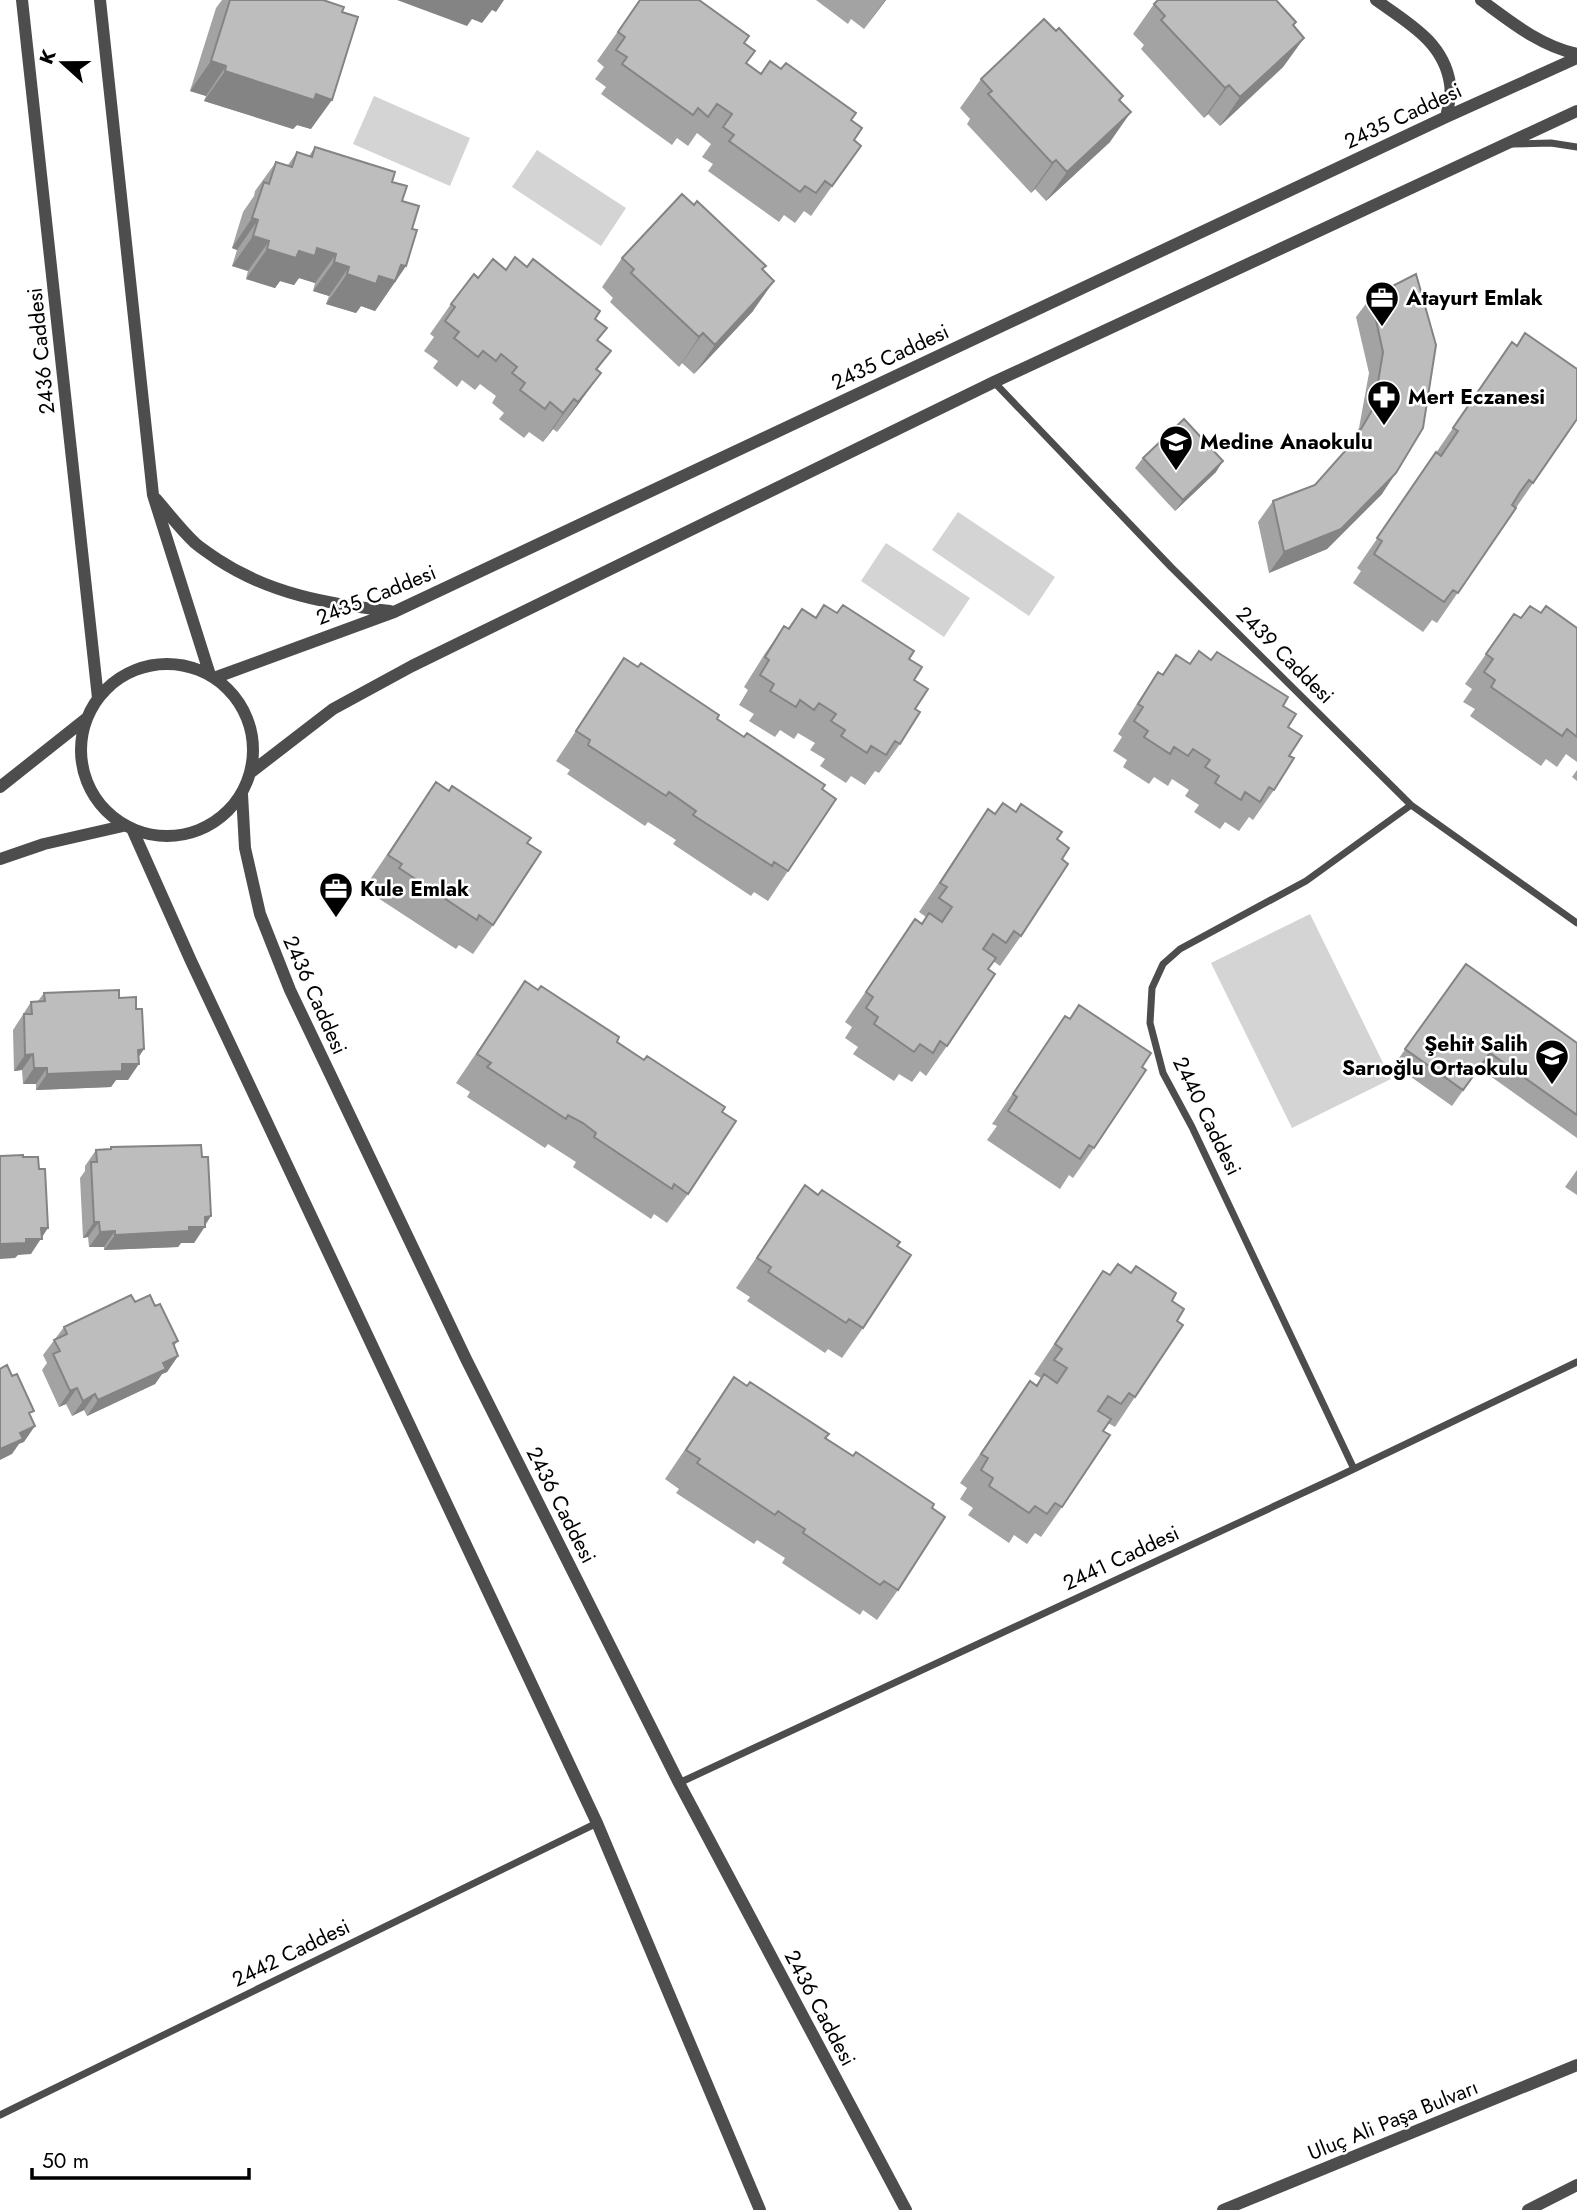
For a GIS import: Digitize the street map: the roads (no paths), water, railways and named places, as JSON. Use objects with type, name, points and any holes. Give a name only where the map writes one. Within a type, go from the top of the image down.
[{"type":"street","name":"2436 Caddesi","points":[[22,0],[98,698]]},
{"type":"street","points":[[100,0],[153,495],[212,676]]},
{"type":"street","points":[[1376,0],[1421,33],[1442,55],[1451,86],[1447,117]]},
{"type":"street","points":[[1481,0],[1526,33],[1577,56]]},
{"type":"street","name":"2435 Caddesi","points":[[212,676],[394,612],[1577,56]]},
{"type":"street","points":[[250,773],[333,709],[412,666],[994,382],[1577,111]]},
{"type":"street","points":[[1505,144],[1552,143],[1577,146]]},
{"type":"street","name":"2439 Caddesi","points":[[994,382],[1171,567],[1411,804],[1577,923]]},
{"type":"street","points":[[153,495],[197,545],[230,568],[265,585],[334,605],[394,612]]},
{"type":"street","points":[[178,664],[212,676],[237,700],[247,719],[252,740],[250,773],[242,794],[219,819],[189,834],[166,837],[128,828],[105,812],[86,784],[80,751],[87,718],[98,698],[124,675],[144,667],[178,664]]},
{"type":"street","points":[[0,787],[87,718]]},
{"type":"street","name":"2436 Caddesi","points":[[242,794],[245,848],[260,914],[289,990],[466,1359],[679,1783],[906,2210]]},
{"type":"street","name":"2440 Caddesi","points":[[1354,1469],[1192,1127],[1163,1073],[1150,1023],[1152,988],[1163,964],[1180,949],[1306,881],[1411,804]]},
{"type":"street","points":[[0,859],[44,844],[128,828]]},
{"type":"street","points":[[128,828],[597,1823],[760,2210]]},
{"type":"street","name":"2441 Caddesi","points":[[679,1783],[1354,1469],[1577,1362]]},
{"type":"street","name":"2442 Caddesi","points":[[0,2115],[597,1823]]},
{"type":"street","name":"Uluç Ali Paşa Bulvarı","points":[[1223,2210],[1577,2065]]},
{"type":"street","points":[[1528,2210],[1577,2185]]},
{"type":"place","name":"Atayurt Emlak","points":[[1382,328]]},
{"type":"place","name":"Mert Eczanesi","points":[[1384,427]]},
{"type":"place","name":"Medine Anaokulu","points":[[1176,472]]},
{"type":"place","name":"Kule Emlak","points":[[336,919]]},
{"type":"place","name":"Şehit Salih Sarıoğlu Ortaokulu","points":[[1552,1086]]}]
